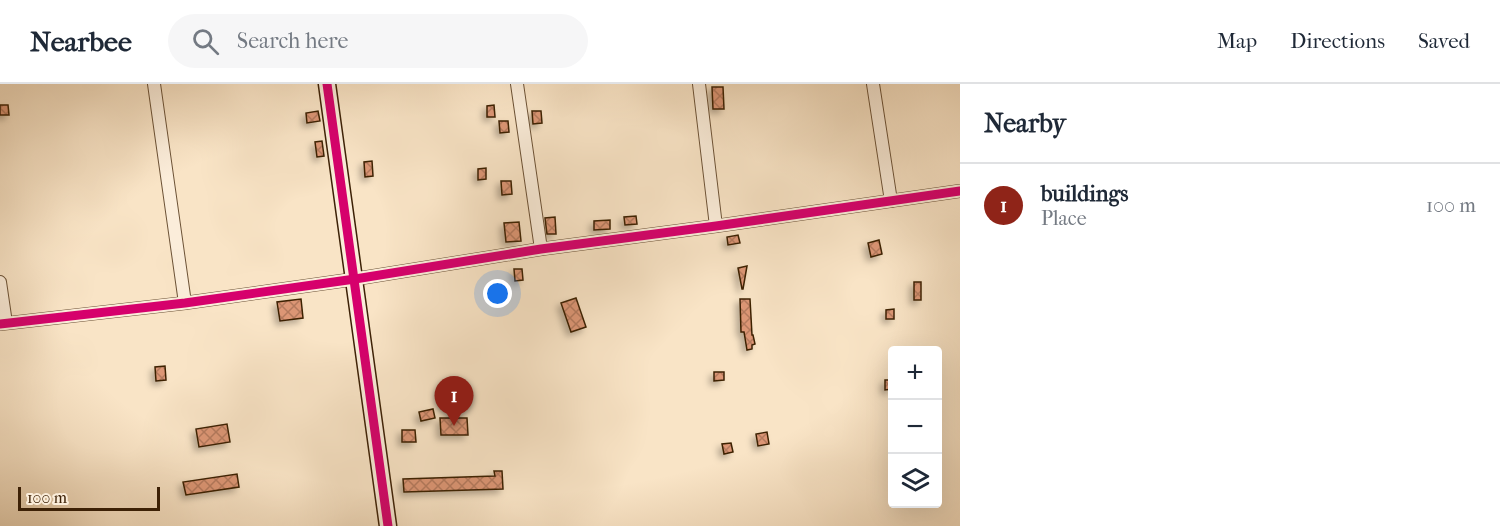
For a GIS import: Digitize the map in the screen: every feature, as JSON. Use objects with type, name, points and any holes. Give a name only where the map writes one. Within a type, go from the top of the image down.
[{"type":"street","points":[[154,84],[185,303]]},
{"type":"street","points":[[327,84],[388,526]]},
{"type":"street","points":[[517,84],[541,249]]},
{"type":"street","points":[[699,84],[716,226]]},
{"type":"street","points":[[873,84],[891,201]]},
{"type":"street","points":[[0,282],[3,324],[185,303],[541,249],[960,191]]},
{"type":"building","points":[[712,87],[723,87],[724,109],[713,109]]},
{"type":"building","points":[[0,105],[8,105],[9,115],[0,115]]},
{"type":"building","points":[[494,105],[495,117],[487,117],[487,106]]},
{"type":"building","points":[[318,111],[320,121],[307,123],[306,113]]},
{"type":"building","points":[[532,111],[541,111],[542,123],[533,124]]},
{"type":"building","points":[[499,121],[508,121],[509,132],[500,133]]},
{"type":"building","points":[[322,141],[324,156],[317,157],[315,142]]},
{"type":"building","points":[[372,161],[373,176],[365,177],[364,162]]},
{"type":"building","points":[[486,168],[486,179],[478,180],[478,169]]},
{"type":"building","points":[[501,181],[511,181],[512,194],[502,195]]},
{"type":"building","points":[[636,216],[637,224],[625,225],[624,217]]},
{"type":"building","points":[[555,217],[556,234],[547,234],[545,218]]},
{"type":"building","points":[[610,220],[610,229],[594,230],[594,221]]},
{"type":"building","points":[[519,222],[521,241],[506,242],[504,223]]},
{"type":"building","points":[[738,235],[740,243],[728,245],[727,237]]},
{"type":"building","points":[[879,240],[882,254],[871,257],[868,243]]},
{"type":"building","points":[[747,266],[743,289],[742,289],[738,268]]},
{"type":"building","points":[[514,269],[522,269],[523,280],[515,281]]},
{"type":"building","points":[[914,282],[921,282],[921,300],[914,300]]},
{"type":"building","points":[[576,298],[586,327],[571,332],[561,303]]},
{"type":"building","points":[[301,299],[303,318],[280,321],[277,302]]},
{"type":"building","points":[[740,299],[750,299],[752,335],[755,344],[752,345],[752,349],[747,350],[744,332],[741,332]]},
{"type":"building","points":[[894,309],[894,319],[886,319],[886,310]]},
{"type":"building","points":[[165,366],[166,380],[156,381],[155,367]]},
{"type":"building","points":[[714,372],[724,372],[724,380],[714,381]]},
{"type":"building","points":[[885,380],[888,380],[888,390],[885,390]]},
{"type":"building","points":[[433,409],[435,418],[421,421],[419,412]]},
{"type":"building","points":[[440,418],[467,418],[468,435],[441,435]]},
{"type":"building","points":[[227,424],[230,442],[199,447],[196,429]]},
{"type":"building","points":[[402,430],[415,430],[416,442],[402,442]]},
{"type":"building","points":[[767,432],[769,444],[758,446],[756,434]]},
{"type":"building","points":[[731,443],[733,452],[724,454],[722,444]]},
{"type":"building","points":[[494,471],[502,471],[503,489],[404,492],[403,479],[495,476]]},
{"type":"building","points":[[237,474],[239,487],[186,495],[183,482]]},
{"type":"cycle path","points":[[327,84],[388,526]]},
{"type":"cycle path","points":[[0,324],[185,303],[541,249],[960,191]]},
{"type":"place","name":"buildings","points":[[454,426]]}]
